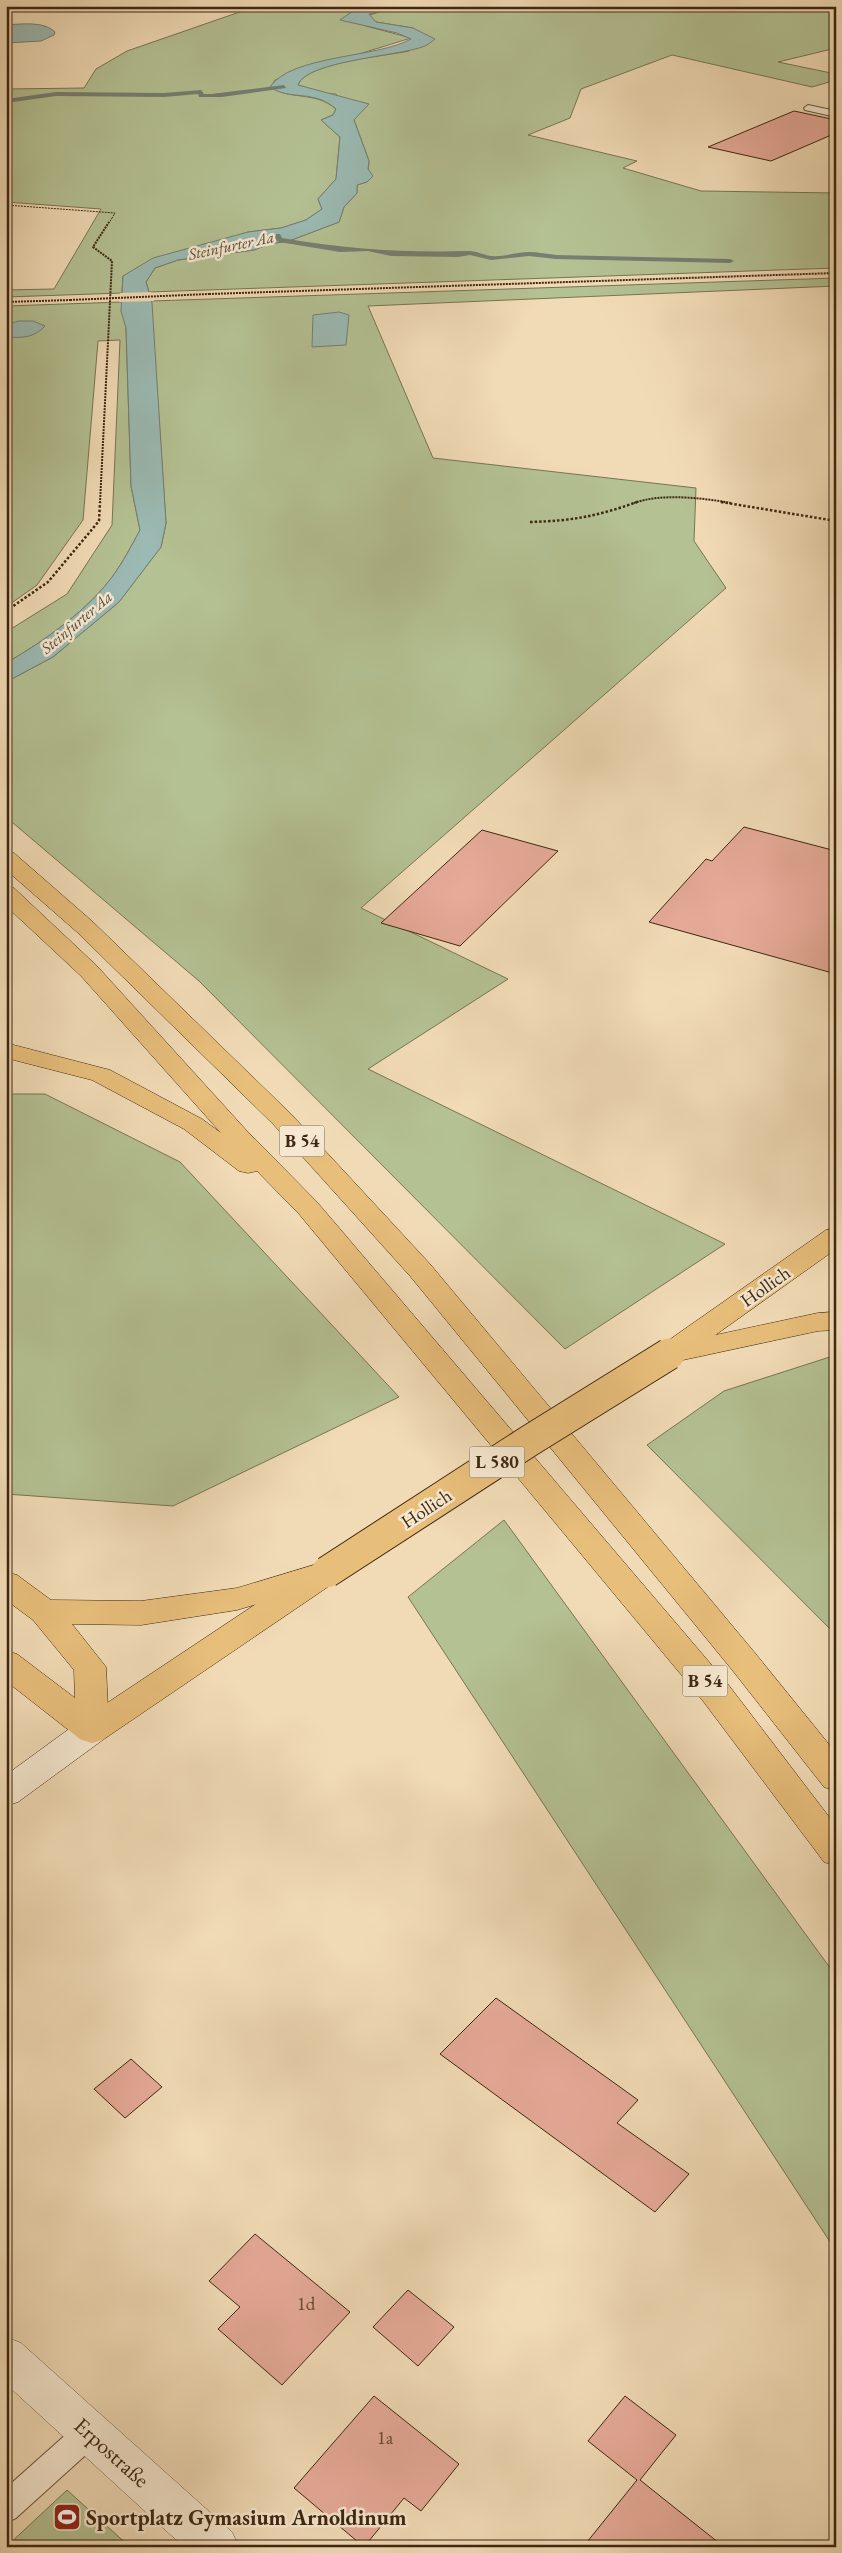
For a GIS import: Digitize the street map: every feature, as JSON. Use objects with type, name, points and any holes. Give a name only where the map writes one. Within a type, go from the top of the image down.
[{"type":"main road","name":"B 54","points":[[6,858],[85,927],[308,1148],[420,1270],[744,1662],[836,1778]]},
{"type":"main road","name":"B 54","points":[[6,893],[89,971],[238,1136],[308,1208],[715,1692],[836,1852]]},
{"type":"main road","points":[[6,1050],[101,1075],[193,1124],[308,1208]]},
{"type":"main road","name":"Hollich","points":[[92,1730],[327,1572],[529,1441],[669,1354],[836,1236]]},
{"type":"main road","points":[[669,1354],[818,1322],[836,1321]]},
{"type":"main road","points":[[44,1612],[141,1613],[237,1599],[327,1572]]},
{"type":"main road","points":[[6,1583],[44,1612],[90,1667],[92,1730]]},
{"type":"main road","points":[[744,1662],[836,1750]]},
{"type":"main road","points":[[6,1663],[92,1730]]},
{"type":"street","name":"L 580","points":[[6,1793],[92,1730]]},
{"type":"street","name":"Erpostraße","points":[[6,2357],[218,2547]]},
{"type":"lane","points":[[808,108],[836,114]]},
{"type":"lane","points":[[6,2508],[90,2432]]},
{"type":"path","points":[[6,205],[115,213],[93,247],[112,261],[108,286],[110,316],[99,521],[48,582],[6,611]]},
{"type":"path","points":[[6,302],[836,273]]},
{"type":"path","points":[[530,522],[571,521],[612,511],[644,499],[664,497],[727,502],[836,521]]},
{"type":"green space","points":[[257,6],[374,6],[356,9],[366,26],[411,38],[275,80],[271,86],[277,91],[310,97],[328,103],[336,109],[333,115],[321,120],[340,137],[336,179],[318,199],[322,209],[306,220],[281,228],[248,232],[123,276],[122,293],[6,297],[6,290],[54,289],[101,209],[6,202],[6,89],[84,88],[96,69],[127,51]]},
{"type":"green space","points":[[401,6],[836,6],[836,48],[778,62],[836,74],[836,80],[812,87],[672,55],[581,89],[570,118],[528,135],[637,161],[623,168],[701,191],[836,193],[836,268],[149,292],[146,282],[155,268],[178,260],[254,250],[269,244],[289,241],[339,222],[344,207],[357,193],[357,185],[367,182],[369,161],[354,120],[336,94],[327,94],[298,85],[304,77],[331,65],[409,51],[413,28],[376,22],[369,15]]},
{"type":"green space","points":[[836,278],[836,286],[368,306],[433,458],[696,488],[694,541],[726,588],[361,908],[508,979],[368,1069],[725,1244],[565,1349],[199,981],[6,817],[6,682],[53,657],[119,602],[161,547],[166,523],[151,301]]},
{"type":"green space","points":[[122,302],[126,328],[131,486],[140,530],[115,573],[93,599],[65,624],[6,663],[6,632],[67,594],[112,525],[120,340],[98,341],[83,520],[37,585],[6,607],[6,306]]},
{"type":"green space","points":[[6,1094],[45,1094],[180,1162],[399,1397],[173,1506],[6,1494]]},
{"type":"green space","points":[[836,1355],[836,1635],[647,1445],[724,1391]]},
{"type":"green space","points":[[504,1520],[836,1976],[836,2251],[408,1597]]},
{"type":"green space","name":"Sportplatz Gymasium Arnoldinum","points":[[67,2490],[130,2547],[6,2547]]},
{"type":"water","name":"Steinfurter Aa","points":[[374,6],[401,6],[369,14],[376,22],[413,28],[435,39],[426,46],[354,60],[317,70],[305,77],[298,85],[369,104],[354,120],[369,161],[368,169],[373,176],[367,182],[357,185],[357,193],[344,207],[339,222],[289,241],[269,244],[254,250],[178,260],[155,268],[146,282],[152,303],[166,523],[161,547],[119,602],[53,657],[6,682],[6,663],[65,624],[93,599],[115,573],[140,530],[131,486],[126,328],[121,311],[123,276],[153,258],[248,232],[281,228],[306,220],[322,209],[318,199],[336,179],[340,137],[321,120],[333,115],[336,109],[319,99],[286,94],[270,87],[281,77],[296,69],[336,58],[378,50],[411,39],[397,33],[340,20],[356,9]]},
{"type":"water","points":[[6,25],[39,25],[50,28],[55,32],[54,35],[41,41],[6,43]]},
{"type":"water","points":[[339,312],[349,315],[346,345],[312,347],[313,315]]},
{"type":"water","points":[[18,321],[33,321],[45,326],[32,335],[6,337],[6,325]]},
{"type":"pier","points":[[151,292],[154,301],[119,302],[120,293]]},
{"type":"building","points":[[794,111],[836,120],[836,133],[771,161],[708,147]]},
{"type":"building","points":[[744,827],[836,851],[836,974],[649,922],[706,859],[712,861]]},
{"type":"building","points":[[482,830],[558,851],[460,946],[381,923]]},
{"type":"building","points":[[496,1998],[638,2100],[617,2123],[689,2174],[655,2212],[440,2054]]},
{"type":"building","points":[[131,2059],[162,2087],[125,2118],[94,2089]]},
{"type":"building","points":[[255,2234],[350,2312],[282,2385],[218,2329],[240,2307],[209,2281]]},
{"type":"building","points":[[408,2290],[454,2327],[418,2366],[373,2327]]},
{"type":"building","points":[[374,2396],[459,2464],[421,2511],[404,2498],[364,2547],[294,2488]]},
{"type":"building","points":[[625,2396],[676,2435],[640,2480],[724,2547],[583,2547],[637,2480],[588,2441]]},
{"type":"waterway","points":[[6,101],[56,94],[164,95],[201,92],[201,96],[211,96],[284,87]]},
{"type":"waterway","name":"Steinfurter Aa","points":[[278,235],[279,240],[340,250],[368,249],[391,254],[458,255],[470,253],[491,258],[529,254],[556,257],[730,261]]},
{"type":"place","name":"Sportplatz Gymasium Arnoldinum","points":[[67,2517]]}]
